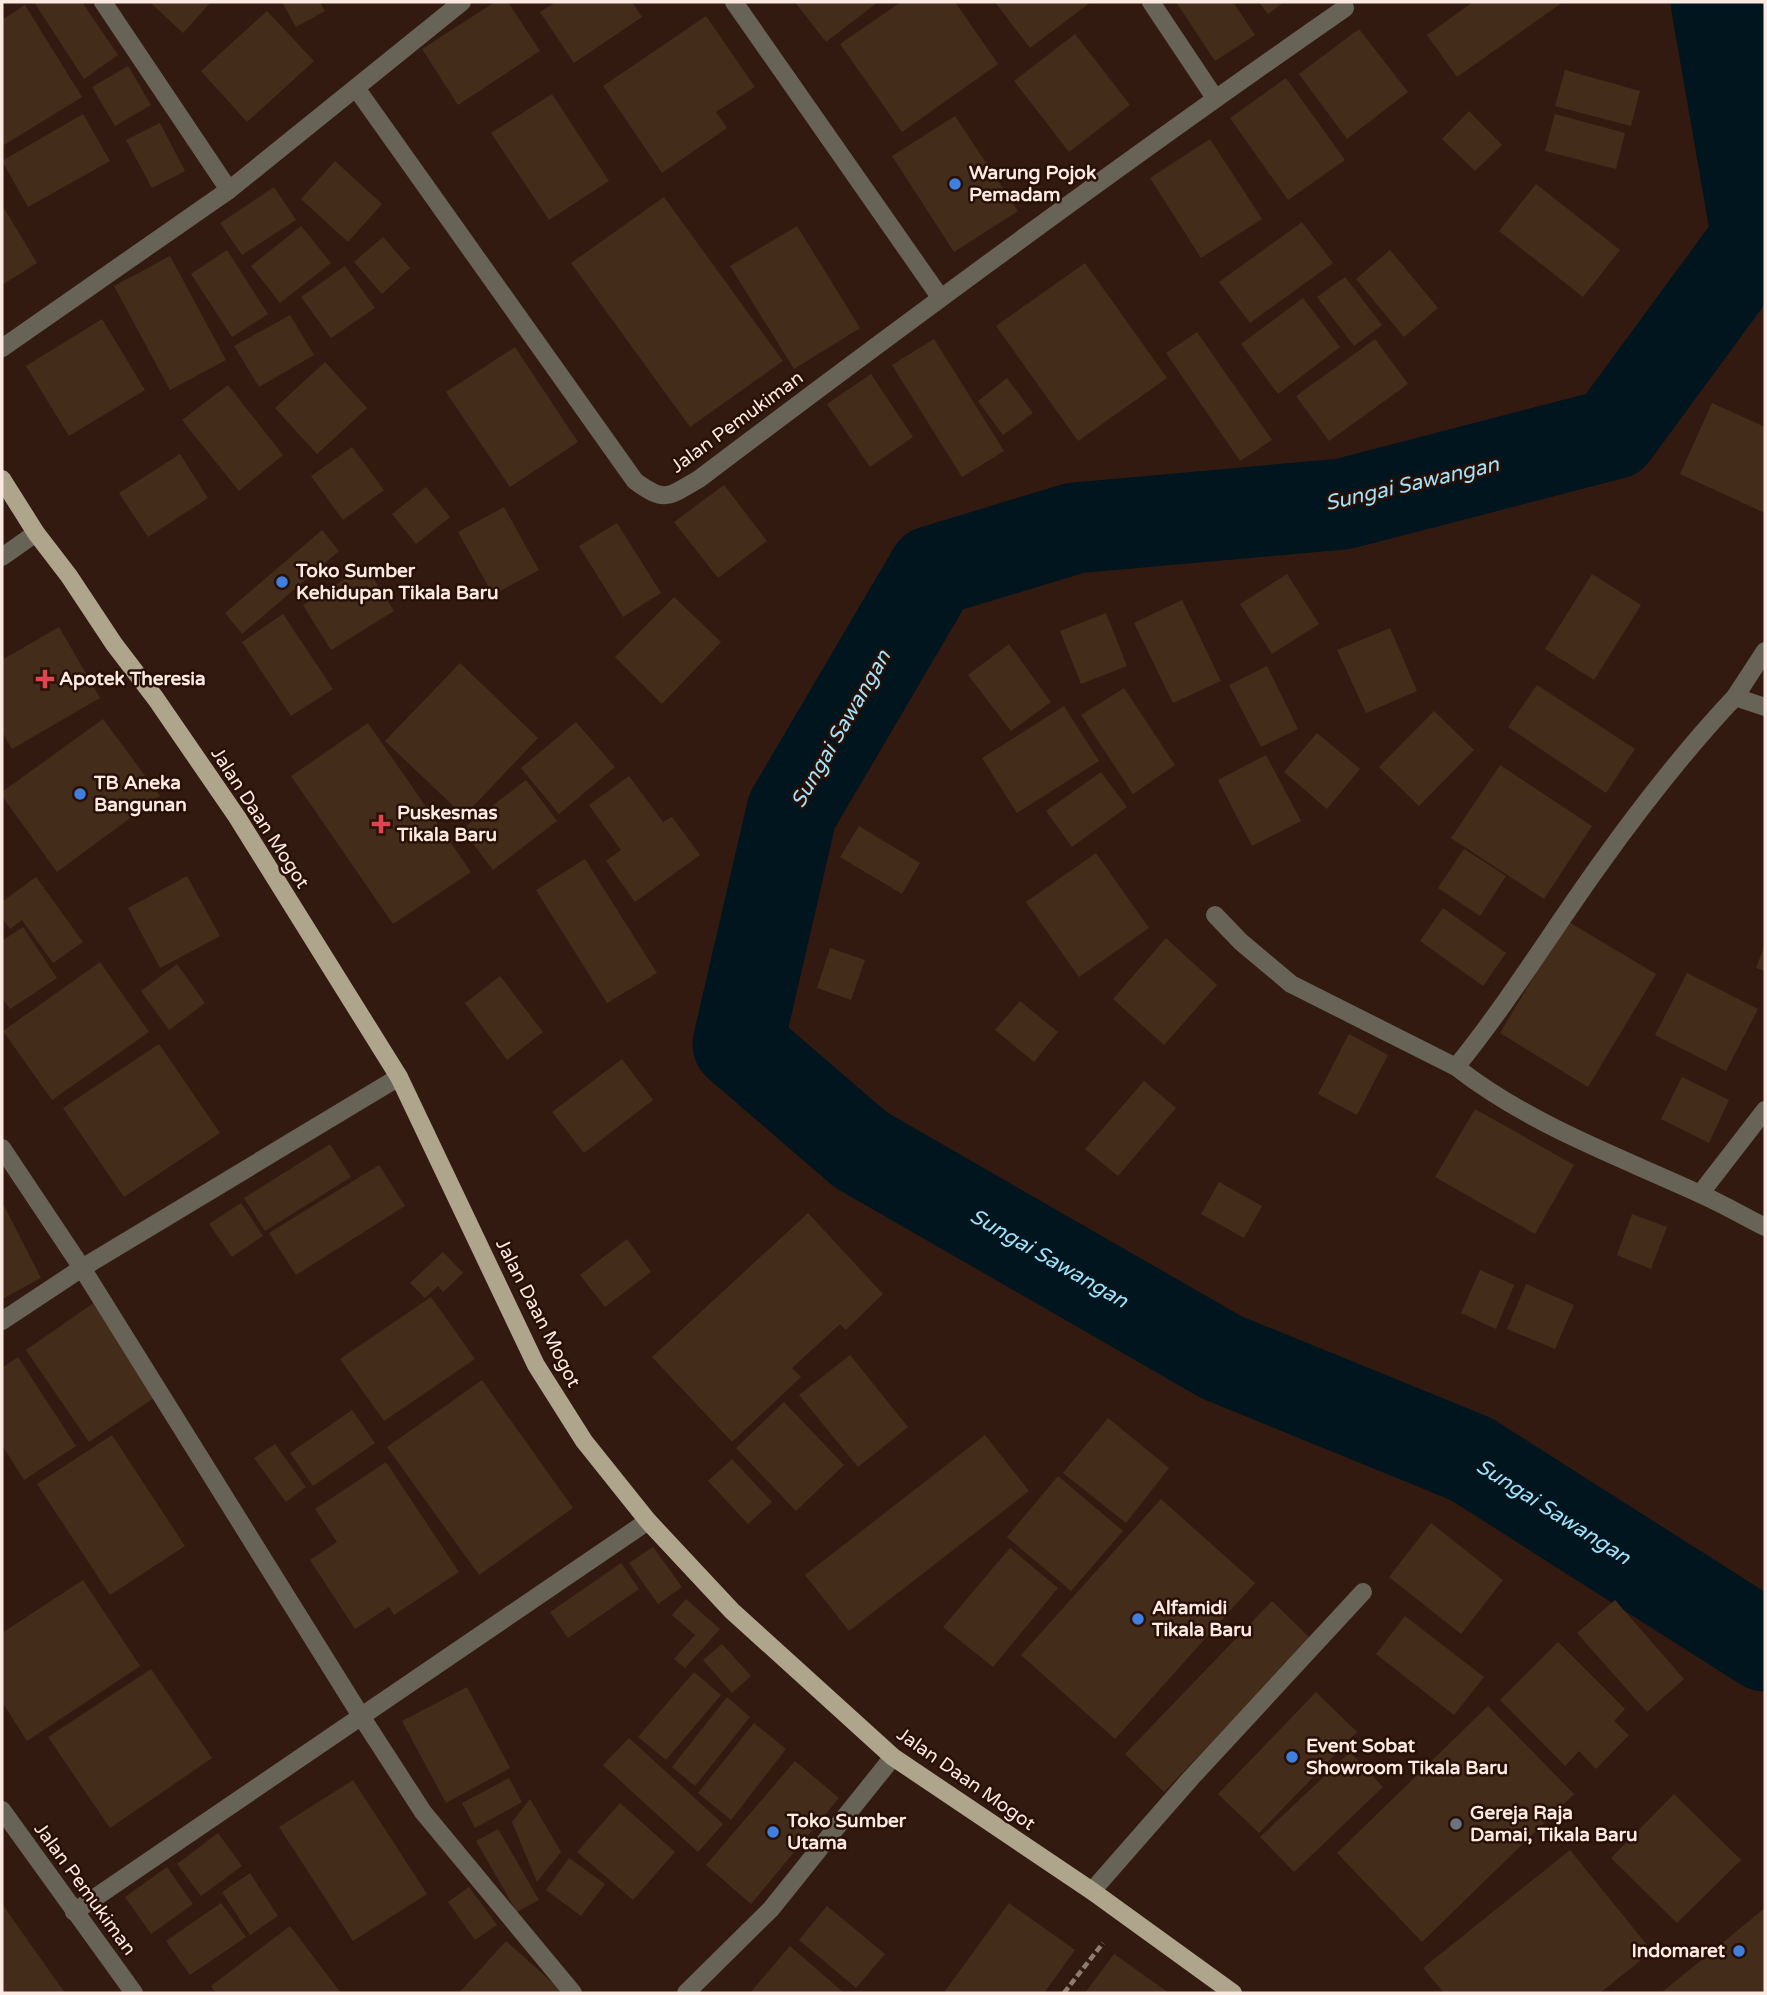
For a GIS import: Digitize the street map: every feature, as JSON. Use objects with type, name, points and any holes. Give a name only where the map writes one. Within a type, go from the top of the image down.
[{"type":"main road","name":"Jalan Daan Mogot","points":[[2,479],[36,533],[237,817],[399,1077],[536,1365],[584,1441],[648,1521],[732,1611],[893,1757],[1092,1891],[1233,1993]]},
{"type":"street","points":[[103,2],[229,190]]},
{"type":"street","points":[[2,348],[229,190],[461,2]]},
{"type":"street","points":[[734,2],[940,297]]},
{"type":"street","points":[[1151,2],[1215,98]]},
{"type":"street","name":"Jalan Pemukiman","points":[[356,88],[635,481],[655,495],[664,496],[680,491],[699,480],[940,297],[1215,98],[1345,8]]},
{"type":"street","points":[[2,557],[36,533]]},
{"type":"street","points":[[1456,1068],[1495,1019],[1597,868],[1664,778],[1735,697],[1765,651]]},
{"type":"street","points":[[1735,697],[1765,707]]},
{"type":"street","points":[[1215,915],[1241,942],[1291,984],[1456,1068],[1506,1104],[1765,1227]]},
{"type":"street","points":[[2,1321],[82,1268],[399,1077]]},
{"type":"street","points":[[1700,1194],[1765,1110]]},
{"type":"street","points":[[2,1148],[82,1268],[361,1716],[424,1812],[573,1993]]},
{"type":"street","points":[[74,1912],[648,1521]]},
{"type":"street","points":[[1092,1891],[1191,1778],[1363,1592]]},
{"type":"street","points":[[686,1993],[771,1909],[893,1757]]},
{"type":"street","name":"Jalan Pemukiman","points":[[4,1817],[134,1993]]},
{"type":"path","points":[[1064,1993],[1098,1948],[1128,1917]]},
{"type":"building","points":[[34,2],[82,2],[118,55],[84,79]]},
{"type":"building","points":[[211,2],[183,33],[152,4]]},
{"type":"building","points":[[282,2],[320,2],[325,11],[296,27]]},
{"type":"building","points":[[495,2],[508,2],[540,51],[458,105],[422,49]]},
{"type":"building","points":[[556,2],[632,2],[642,17],[574,63],[540,12]]},
{"type":"building","points":[[795,2],[878,2],[826,42]]},
{"type":"building","points":[[901,2],[955,2],[998,64],[902,132],[840,44]]},
{"type":"building","points":[[995,2],[1091,2],[1030,48]]},
{"type":"building","points":[[1176,2],[1233,2],[1255,35],[1215,61]]},
{"type":"building","points":[[1259,2],[1284,2],[1268,14]]},
{"type":"building","points":[[1473,2],[1563,2],[1457,77],[1427,35]]},
{"type":"building","points":[[25,5],[82,97],[4,145],[2,20]]},
{"type":"building","points":[[267,11],[314,61],[247,122],[201,71]]},
{"type":"building","points":[[706,16],[755,87],[716,112],[727,128],[662,173],[603,86]]},
{"type":"building","points":[[1359,29],[1408,92],[1347,139],[1299,74]]},
{"type":"building","points":[[1075,34],[1130,105],[1069,152],[1014,81]]},
{"type":"building","points":[[128,66],[151,105],[115,126],[92,87]]},
{"type":"building","points":[[1565,70],[1640,91],[1631,126],[1555,106]]},
{"type":"building","points":[[1286,78],[1345,160],[1288,200],[1230,118]]},
{"type":"building","points":[[552,94],[609,181],[549,220],[491,133]]},
{"type":"building","points":[[1469,111],[1502,145],[1475,171],[1442,139]]},
{"type":"building","points":[[83,114],[110,161],[28,207],[2,161]]},
{"type":"building","points":[[1555,114],[1625,133],[1616,169],[1545,151]]},
{"type":"building","name":"Warung Pojok Pemadam","points":[[955,116],[1018,211],[954,252],[892,156]]},
{"type":"building","points":[[160,123],[185,171],[152,188],[126,140]]},
{"type":"building","points":[[1210,139],[1262,219],[1201,258],[1150,178]]},
{"type":"building","points":[[335,161],[382,204],[348,242],[301,199]]},
{"type":"building","points":[[1536,184],[1620,250],[1583,297],[1499,231]]},
{"type":"building","points":[[274,187],[296,220],[242,255],[220,223]]},
{"type":"building","points":[[664,197],[783,361],[690,427],[571,263]]},
{"type":"building","points":[[2,205],[37,263],[2,285]]},
{"type":"building","points":[[1302,222],[1333,263],[1250,323],[1219,282]]},
{"type":"building","points":[[301,226],[331,263],[280,303],[251,266]]},
{"type":"building","points":[[797,226],[860,328],[794,369],[730,266]]},
{"type":"building","points":[[383,237],[410,268],[382,294],[354,262]]},
{"type":"building","points":[[227,250],[268,314],[232,337],[191,274]]},
{"type":"building","points":[[1390,250],[1438,308],[1404,337],[1356,279]]},
{"type":"building","points":[[170,256],[226,360],[170,390],[114,286]]},
{"type":"building","points":[[1085,263],[1167,378],[1078,441],[996,326]]},
{"type":"building","points":[[345,266],[375,308],[331,338],[301,297]]},
{"type":"building","points":[[1345,277],[1382,325],[1354,346],[1317,297]]},
{"type":"building","points":[[1303,298],[1340,347],[1278,394],[1241,344]]},
{"type":"building","points":[[290,315],[314,355],[259,387],[234,346]]},
{"type":"building","points":[[102,319],[145,390],[69,436],[26,366]]},
{"type":"building","points":[[1197,332],[1272,440],[1240,461],[1166,353]]},
{"type":"building","points":[[934,339],[1004,451],[962,477],[892,365]]},
{"type":"building","points":[[1375,339],[1408,384],[1329,441],[1296,396]]},
{"type":"building","points":[[515,347],[578,442],[510,487],[446,392]]},
{"type":"building","points":[[325,362],[367,408],[317,454],[275,408]]},
{"type":"building","points":[[871,374],[913,437],[870,467],[827,404]]},
{"type":"building","points":[[1007,378],[1033,413],[1003,435],[978,401]]},
{"type":"building","points":[[228,385],[283,455],[239,491],[182,420]]},
{"type":"building","points":[[1712,403],[1765,427],[1765,513],[1680,474]]},
{"type":"building","points":[[352,447],[384,490],[343,520],[311,476]]},
{"type":"building","points":[[180,454],[208,498],[148,537],[119,493]]},
{"type":"building","points":[[724,485],[767,541],[718,578],[674,522]]},
{"type":"building","points":[[426,487],[450,517],[416,544],[392,514]]},
{"type":"building","points":[[504,507],[539,570],[493,595],[458,532]]},
{"type":"building","points":[[617,523],[661,593],[623,617],[579,546]]},
{"type":"building","name":"Toko Sumber Kehidupan Tikala Baru","points":[[322,530],[339,551],[242,634],[225,613]]},
{"type":"building","points":[[366,566],[394,611],[331,650],[303,605]]},
{"type":"building","points":[[1287,574],[1319,624],[1272,654],[1240,604]]},
{"type":"building","points":[[1592,574],[1641,605],[1594,680],[1545,649]]},
{"type":"building","points":[[674,597],[721,642],[662,704],[615,657]]},
{"type":"building","points":[[1182,600],[1221,681],[1173,703],[1134,623]]},
{"type":"building","points":[[1106,613],[1127,666],[1081,684],[1060,631]]},
{"type":"building","points":[[283,614],[333,689],[291,716],[242,642]]},
{"type":"building","name":"Apotek Theresia","points":[[59,627],[100,698],[12,749],[2,732],[2,660]]},
{"type":"building","points":[[1390,628],[1417,691],[1366,713],[1337,650]]},
{"type":"building","points":[[1009,644],[1051,702],[1011,731],[968,675]]},
{"type":"building","points":[[460,663],[538,738],[464,816],[385,741]]},
{"type":"building","points":[[1267,666],[1298,729],[1261,747],[1229,685]]},
{"type":"building","points":[[1537,685],[1635,749],[1606,793],[1508,727]]},
{"type":"building","points":[[1124,688],[1175,765],[1133,794],[1081,715]]},
{"type":"building","points":[[1064,706],[1099,761],[1017,813],[982,758]]},
{"type":"building","points":[[1434,711],[1474,750],[1419,806],[1379,767]]},
{"type":"building","name":"TB Aneka Bangunan","points":[[103,719],[160,796],[57,872],[2,796],[2,792]]},
{"type":"building","points":[[576,722],[615,767],[559,814],[521,768]]},
{"type":"building","name":"Puskesmas Tikala Baru","points":[[368,723],[471,872],[393,924],[291,776]]},
{"type":"building","points":[[1317,733],[1360,769],[1327,809],[1284,772]]},
{"type":"building","points":[[1266,755],[1301,821],[1252,846],[1218,780]]},
{"type":"building","points":[[1500,765],[1592,826],[1544,899],[1451,838]]},
{"type":"building","points":[[1101,772],[1127,807],[1072,847],[1046,811]]},
{"type":"building","points":[[629,776],[663,822],[672,817],[700,855],[635,902],[606,861],[621,850],[589,805]]},
{"type":"building","points":[[526,780],[557,821],[493,870],[462,829]]},
{"type":"building","points":[[859,826],[920,863],[902,894],[840,857]]},
{"type":"building","points":[[1464,849],[1506,876],[1480,916],[1438,888]]},
{"type":"building","points":[[1096,853],[1149,928],[1079,977],[1026,902]]},
{"type":"building","points":[[585,859],[657,973],[607,1003],[536,890]]},
{"type":"building","points":[[187,876],[220,936],[160,968],[128,908]]},
{"type":"building","points":[[36,877],[83,942],[53,963],[22,920],[10,929],[2,918],[2,902]]},
{"type":"building","points":[[1443,908],[1506,953],[1483,986],[1420,941]]},
{"type":"building","points":[[1567,921],[1656,974],[1588,1087],[1500,1033]]},
{"type":"building","points":[[23,927],[57,978],[10,1009],[2,998],[2,941]]},
{"type":"building","points":[[1166,938],[1217,985],[1164,1045],[1113,999]]},
{"type":"building","points":[[1765,944],[1765,971],[1756,968]]},
{"type":"building","points":[[830,948],[865,960],[851,1000],[817,988]]},
{"type":"building","points":[[100,962],[149,1032],[52,1100],[3,1031]]},
{"type":"building","points":[[177,964],[205,1003],[169,1030],[141,991]]},
{"type":"building","points":[[1687,973],[1758,1009],[1726,1071],[1655,1035]]},
{"type":"building","points":[[500,976],[543,1032],[507,1060],[465,1003]]},
{"type":"building","points":[[1020,1001],[1058,1032],[1034,1062],[995,1030]]},
{"type":"building","points":[[1349,1034],[1388,1055],[1357,1115],[1318,1094]]},
{"type":"building","points":[[159,1044],[220,1133],[124,1197],[63,1108]]},
{"type":"building","points":[[622,1059],[653,1100],[584,1153],[552,1112]]},
{"type":"building","points":[[1682,1077],[1729,1100],[1709,1143],[1661,1119]]},
{"type":"building","points":[[1144,1081],[1176,1108],[1118,1176],[1085,1149]]},
{"type":"building","points":[[1475,1109],[1574,1165],[1535,1234],[1435,1177]]},
{"type":"building","points":[[330,1144],[351,1177],[265,1231],[244,1198]]},
{"type":"building","points":[[379,1165],[405,1206],[296,1275],[269,1233]]},
{"type":"building","points":[[1219,1182],[1262,1206],[1244,1238],[1201,1214]]},
{"type":"building","points":[[2,1202],[41,1278],[2,1299]]},
{"type":"building","points":[[241,1203],[263,1236],[232,1257],[209,1224]]},
{"type":"building","points":[[808,1213],[883,1294],[846,1330],[840,1324],[792,1368],[801,1377],[732,1442],[652,1357]]},
{"type":"building","points":[[1632,1214],[1667,1227],[1651,1269],[1617,1255]]},
{"type":"building","points":[[627,1239],[651,1272],[605,1307],[580,1275]]},
{"type":"building","points":[[443,1252],[463,1273],[443,1292],[438,1286],[425,1298],[410,1283]]},
{"type":"building","points":[[1480,1270],[1514,1285],[1496,1329],[1461,1313]]},
{"type":"building","points":[[1526,1284],[1574,1305],[1555,1349],[1507,1329]]},
{"type":"building","points":[[431,1297],[475,1359],[384,1421],[340,1359]]},
{"type":"building","points":[[95,1302],[158,1395],[89,1442],[26,1350]]},
{"type":"building","points":[[850,1355],[908,1427],[858,1467],[799,1395]]},
{"type":"building","points":[[18,1357],[76,1446],[24,1480],[2,1445],[2,1368]]},
{"type":"building","points":[[482,1380],[573,1508],[479,1575],[387,1447]]},
{"type":"building","points":[[784,1402],[844,1465],[796,1511],[736,1448]]},
{"type":"building","points":[[352,1410],[375,1443],[313,1486],[290,1453]]},
{"type":"building","points":[[1108,1418],[1169,1468],[1126,1523],[1063,1473]]},
{"type":"building","points":[[112,1435],[185,1546],[110,1595],[37,1484]]},
{"type":"building","points":[[985,1435],[1029,1491],[849,1631],[805,1575]]},
{"type":"building","points":[[275,1444],[306,1487],[286,1502],[254,1458]]},
{"type":"building","points":[[732,1459],[772,1502],[748,1524],[708,1481]]},
{"type":"building","points":[[386,1462],[459,1572],[394,1615],[389,1607],[355,1629],[310,1560],[337,1542],[315,1509]]},
{"type":"building","points":[[1058,1476],[1123,1531],[1071,1591],[1007,1537]]},
{"type":"building","name":"Alfamidi Tikala Baru","points":[[1161,1499],[1255,1583],[1115,1739],[1021,1655]]},
{"type":"building","points":[[1431,1523],[1503,1580],[1461,1634],[1389,1577]]},
{"type":"building","points":[[653,1547],[682,1587],[658,1604],[629,1563]]},
{"type":"building","points":[[1010,1548],[1058,1588],[993,1667],[943,1627]]},
{"type":"building","points":[[621,1563],[639,1589],[568,1638],[550,1612]]},
{"type":"building","points":[[83,1580],[140,1666],[27,1741],[2,1702],[2,1633]]},
{"type":"building","points":[[686,1599],[720,1629],[685,1668],[674,1659],[695,1635],[672,1615]]},
{"type":"building","points":[[1615,1600],[1684,1679],[1647,1712],[1577,1633]]},
{"type":"building","points":[[1272,1601],[1311,1639],[1164,1792],[1125,1754]]},
{"type":"building","points":[[1405,1616],[1484,1677],[1454,1715],[1376,1654]]},
{"type":"building","points":[[1558,1642],[1625,1709],[1614,1721],[1629,1735],[1596,1769],[1579,1751],[1565,1766],[1500,1700]]},
{"type":"building","points":[[722,1644],[751,1676],[732,1693],[703,1660]]},
{"type":"building","points":[[151,1669],[212,1758],[110,1828],[48,1737]]},
{"type":"building","points":[[694,1672],[721,1695],[666,1760],[638,1737]]},
{"type":"building","points":[[467,1687],[510,1768],[446,1803],[402,1721]]},
{"type":"building","name":"Event Sobat Showroom Tikala Baru","points":[[1316,1692],[1357,1732],[1259,1833],[1218,1794]]},
{"type":"building","points":[[727,1697],[750,1717],[695,1786],[672,1767]]},
{"type":"building","name":"Gereja Raja Damai, Tikala Baru","points":[[1488,1706],[1574,1794],[1422,1942],[1337,1853]]},
{"type":"building","points":[[754,1723],[786,1749],[731,1820],[698,1793]]},
{"type":"building","points":[[629,1738],[723,1824],[698,1852],[603,1765]]},
{"type":"building","points":[[1350,1752],[1383,1787],[1294,1872],[1260,1837]]},
{"type":"building","name":"Toko Sumber Utama","points":[[795,1761],[839,1798],[751,1904],[706,1865]]},
{"type":"building","points":[[509,1778],[522,1802],[475,1828],[462,1803]]},
{"type":"building","points":[[353,1780],[427,1894],[353,1941],[279,1827]]},
{"type":"building","points":[[1674,1794],[1741,1860],[1677,1923],[1611,1858]]},
{"type":"building","points":[[530,1799],[561,1852],[537,1882],[512,1822]]},
{"type":"building","points":[[620,1803],[675,1852],[633,1900],[577,1852]]},
{"type":"building","points":[[498,1829],[539,1900],[517,1912],[476,1841]]},
{"type":"building","points":[[218,1833],[242,1866],[201,1896],[177,1864]]},
{"type":"building","points":[[1570,1850],[1652,1951],[1600,1993],[1444,1993],[1423,1968]]},
{"type":"building","points":[[569,1858],[605,1884],[581,1916],[546,1890]]},
{"type":"building","points":[[167,1867],[193,1904],[151,1934],[125,1897]]},
{"type":"building","points":[[250,1873],[278,1916],[250,1935],[222,1892]]},
{"type":"building","points":[[469,1887],[497,1925],[475,1940],[448,1902]]},
{"type":"building","points":[[221,1903],[246,1937],[190,1975],[166,1941]]},
{"type":"building","points":[[1009,1903],[1075,1950],[1044,1993],[945,1991]]},
{"type":"building","points":[[2,1904],[65,1993],[2,1993]]},
{"type":"building","points":[[827,1906],[885,1954],[856,1988],[799,1940]]},
{"type":"building","name":"Indomaret","points":[[1765,1908],[1765,1993],[1661,1993]]},
{"type":"building","points":[[290,1926],[341,1993],[216,1993],[211,1986]]},
{"type":"building","points":[[506,1941],[564,1993],[459,1993]]},
{"type":"building","points":[[790,1946],[844,1993],[750,1993]]},
{"type":"building","points":[[1114,1954],[1169,1993],[1085,1993]]},
{"type":"waterway","name":"Sungai Sawangan","points":[[1716,2],[1757,238],[1613,434],[1343,504],[1075,528],[933,571],[792,811],[738,1044],[861,1150],[1221,1357],[1471,1459],[1765,1646]]},
{"type":"place","name":"Warung Pojok Pemadam","points":[[955,184]]},
{"type":"place","name":"Toko Sumber Kehidupan Tikala Baru","points":[[282,582]]},
{"type":"place","name":"Apotek Theresia","points":[[45,679]]},
{"type":"place","name":"TB Aneka Bangunan","points":[[80,794]]},
{"type":"place","name":"Puskesmas Tikala Baru","points":[[381,824]]},
{"type":"place","name":"Alfamidi Tikala Baru","points":[[1138,1619]]},
{"type":"place","name":"Event Sobat Showroom Tikala Baru","points":[[1292,1757]]},
{"type":"place","name":"Gereja Raja Damai, Tikala Baru","points":[[1456,1824]]},
{"type":"place","name":"Toko Sumber Utama","points":[[773,1832]]},
{"type":"place","name":"Indomaret","points":[[1739,1951]]}]
